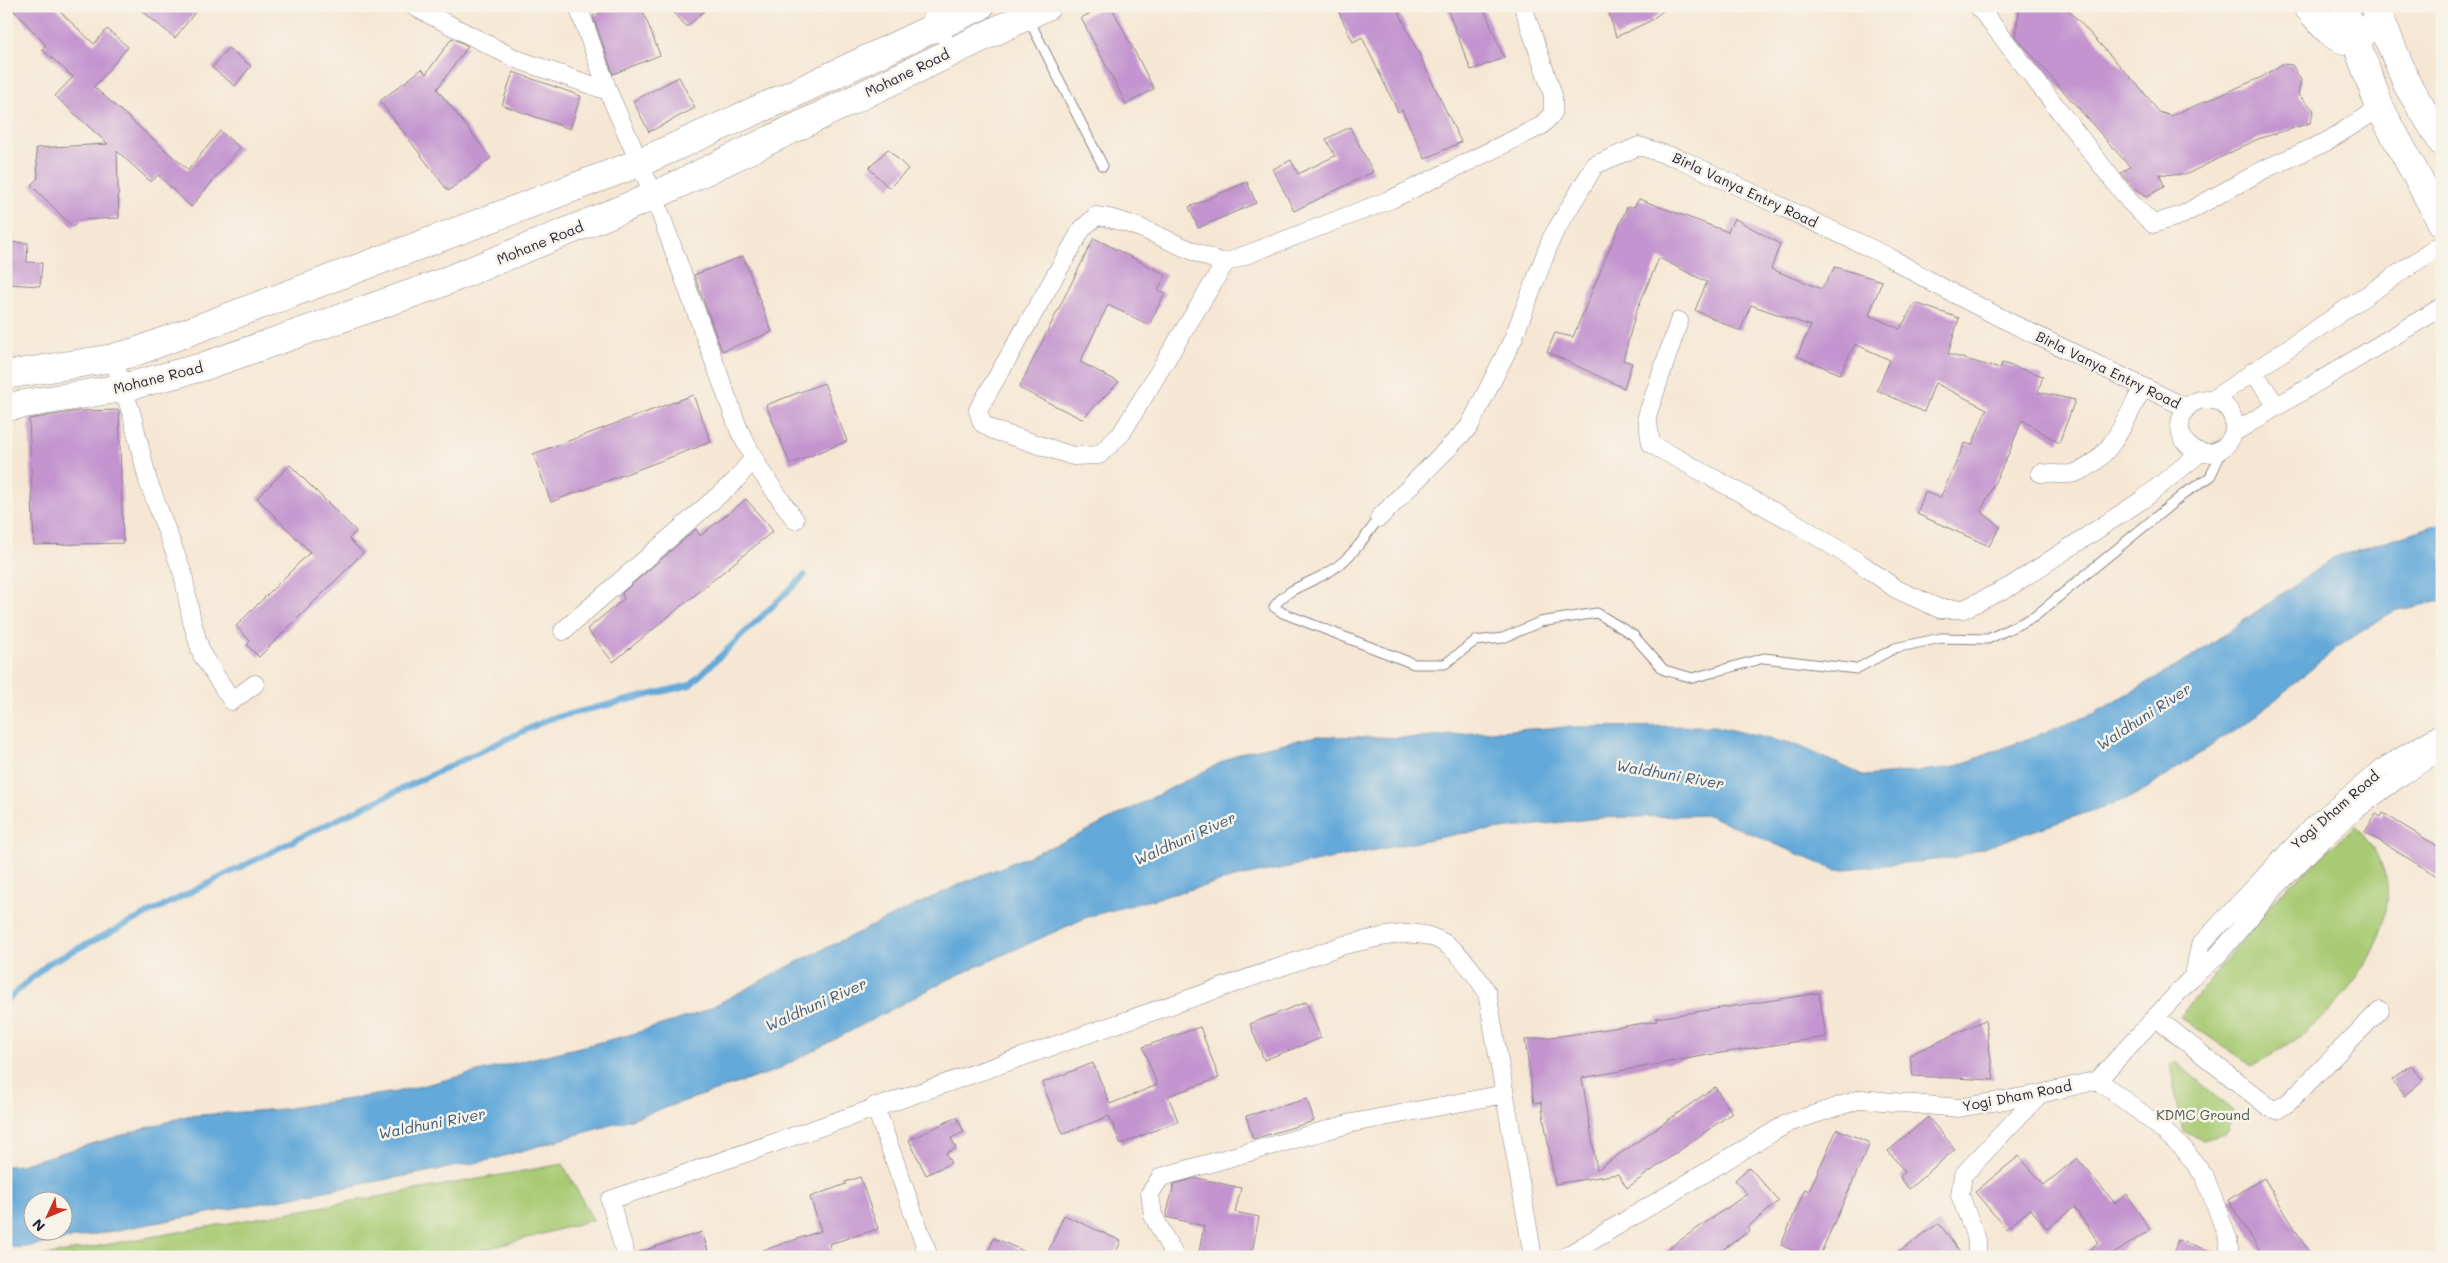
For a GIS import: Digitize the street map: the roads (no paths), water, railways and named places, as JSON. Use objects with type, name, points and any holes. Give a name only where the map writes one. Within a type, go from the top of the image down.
[{"type":"main road","name":"Mohane Road","points":[[6,375],[113,358],[639,164],[934,16],[980,6]]},
{"type":"main road","points":[[2308,6],[2331,32],[2343,39],[2354,39],[2378,13],[2408,86],[2442,142]]},
{"type":"main road","points":[[2343,6],[2380,108],[2442,223]]},
{"type":"main road","name":"Mohane Road","points":[[6,407],[122,388],[202,367],[436,285],[654,196],[1037,11]]},
{"type":"street","points":[[413,6],[516,59],[608,91]]},
{"type":"street","points":[[578,6],[608,91],[654,196],[739,430],[753,459],[795,520]]},
{"type":"street","points":[[1225,263],[1121,434],[1099,455],[1073,456],[993,430],[982,423],[978,410],[1082,229],[1096,216],[1114,218],[1201,256],[1225,263],[1392,199],[1541,126],[1553,113],[1553,96],[1522,6]]},
{"type":"street","points":[[1978,6],[2124,194],[2153,224],[2182,214],[2265,169],[2326,142],[2380,108]]},
{"type":"street","points":[[934,16],[951,51]]},
{"type":"street","name":"Birla Vanya Entry Road","points":[[1379,518],[1469,426],[1513,339],[1552,237],[1595,165],[1639,146],[1680,159],[1889,257],[1935,284],[2187,408]]},
{"type":"street","points":[[2212,400],[2442,244]]},
{"type":"street","points":[[2229,440],[2232,417],[2228,410],[2212,400],[2203,400],[2187,408],[2180,425],[2181,434],[2186,443],[2201,452],[2217,451],[2276,405],[2442,307]]},
{"type":"street","points":[[1679,321],[1646,416],[1651,444],[1797,524],[1860,562],[1896,589],[1940,609],[1964,609],[2011,586],[2142,500],[2201,452]]},
{"type":"street","points":[[113,358],[132,415],[148,481],[183,574],[192,622],[202,655],[232,701],[255,684]]},
{"type":"street","points":[[2253,371],[2276,405]]},
{"type":"street","points":[[2040,473],[2074,473],[2098,460],[2110,446],[2143,387]]},
{"type":"street","points":[[563,631],[735,481],[753,459]]},
{"type":"street","name":"Yogi Dham Road","points":[[2194,975],[2200,945],[2312,826],[2382,768],[2442,732]]},
{"type":"street","name":"Yogi Dham Road","points":[[1564,1257],[1788,1123],[1862,1100],[1958,1108],[2040,1094],[2098,1080],[2194,975],[2216,957],[2275,888],[2356,810],[2402,776],[2442,751]]},
{"type":"street","points":[[626,1257],[610,1200],[875,1106],[1344,945],[1399,933],[1421,933],[1447,943],[1471,967],[1487,992],[1533,1257]]},
{"type":"street","points":[[2155,1017],[2270,1108],[2277,1110],[2289,1102],[2380,1010]]},
{"type":"street","points":[[2098,1080],[2157,1125],[2183,1148],[2205,1177],[2228,1239],[2230,1257]]},
{"type":"street","points":[[1174,1257],[1153,1215],[1150,1193],[1161,1177],[1352,1122],[1505,1094]]},
{"type":"street","points":[[1977,1257],[1977,1240],[1960,1194],[1963,1175],[2040,1094]]},
{"type":"street","points":[[875,1106],[929,1257]]},
{"type":"lane","points":[[1037,11],[1103,166]]},
{"type":"lane","points":[[1379,518],[1361,543],[1333,570],[1281,596],[1274,606],[1283,613],[1414,664],[1445,664],[1475,641],[1503,638],[1540,622],[1597,613],[1633,635],[1664,670],[1693,678],[1764,658],[1856,669],[1895,648],[1940,638],[1988,638],[2034,617],[2185,493],[2210,477],[2229,440]]},
{"type":"water","name":"Waldhuni River","points":[[2442,523],[2442,601],[2393,611],[2336,648],[2255,717],[2135,796],[1954,858],[1835,870],[1708,815],[1599,818],[1457,834],[1238,877],[1090,916],[947,980],[775,1071],[628,1120],[490,1160],[72,1239],[72,1190],[22,1190],[22,1240],[65,1240],[33,1246],[6,1248],[6,1166],[20,1165],[187,1116],[282,1109],[396,1092],[629,1035],[700,1013],[805,958],[958,885],[1077,836],[1240,753],[1316,736],[1420,738],[1567,727],[1714,726],[1799,746],[1865,776],[1951,768],[2093,714],[2189,659],[2333,558]]},
{"type":"waterway","points":[[6,1001],[49,963],[313,831],[549,719],[690,685],[805,575]]},
{"type":"park label","name":"KDMC Ground","points":[[2203,1115]]}]
